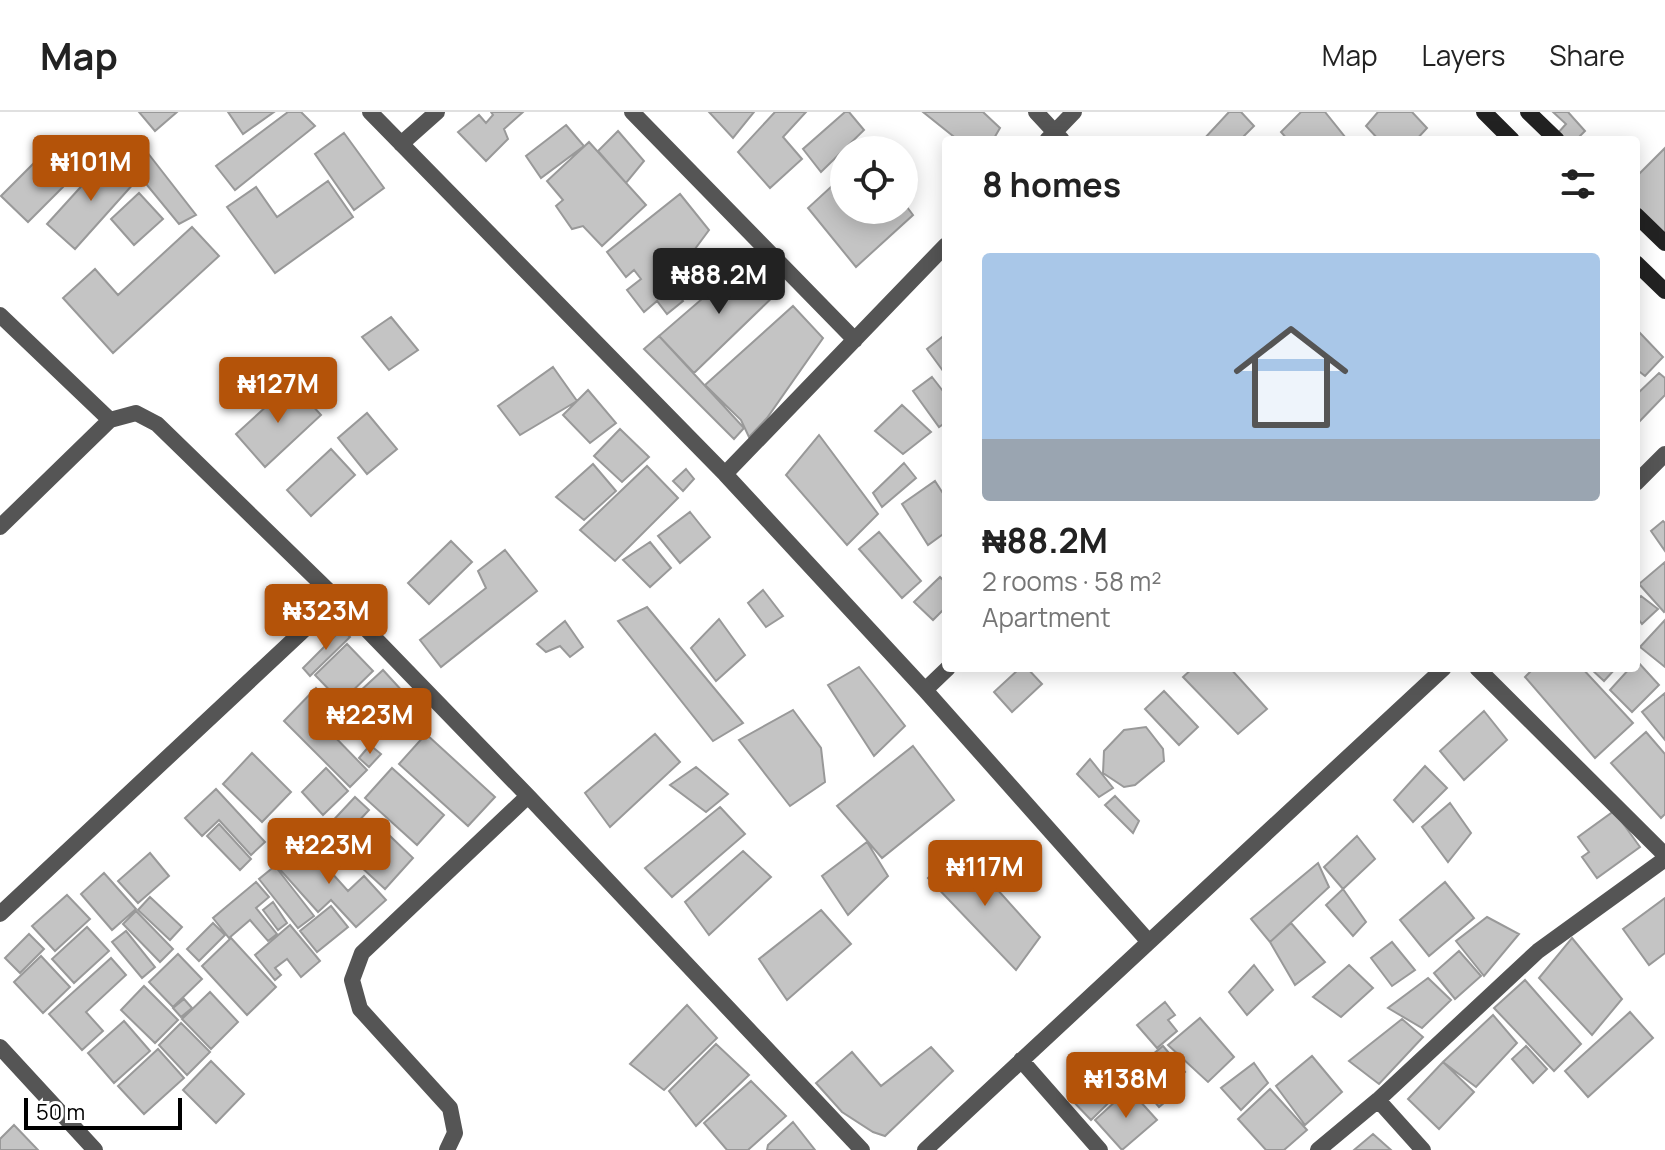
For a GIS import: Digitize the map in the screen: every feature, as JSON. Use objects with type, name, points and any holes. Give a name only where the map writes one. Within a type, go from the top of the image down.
[{"type":"main road","points":[[1484,112],[1508,136]]},
{"type":"main road","points":[[1528,112],[1553,136]]},
{"type":"main road","points":[[1640,219],[1665,243]]},
{"type":"main road","points":[[1640,267],[1665,291]]},
{"type":"street","points":[[370,112],[725,474],[925,690],[1149,942]]},
{"type":"street","points":[[401,144],[437,112]]},
{"type":"street","points":[[632,112],[855,340]]},
{"type":"street","points":[[1036,112],[1053,136]]},
{"type":"street","points":[[1055,136],[1074,112]]},
{"type":"street","points":[[725,474],[942,249]]},
{"type":"street","points":[[0,315],[110,420]]},
{"type":"street","points":[[0,527],[110,420],[136,413],[157,424],[337,599],[862,1150]]},
{"type":"street","points":[[1640,479],[1665,454]]},
{"type":"street","points":[[0,914],[337,599]]},
{"type":"street","points":[[925,690],[944,672]]},
{"type":"street","points":[[925,1150],[1440,672]]},
{"type":"street","points":[[1318,1150],[1378,1100],[1538,951],[1665,857],[1481,672]]},
{"type":"street","points":[[447,1150],[455,1133],[450,1108],[360,1009],[352,980],[362,953],[528,796]]},
{"type":"street","points":[[0,1047],[95,1150]]},
{"type":"street","points":[[1021,1060],[1100,1150]]},
{"type":"street","points":[[1378,1100],[1423,1150]]},
{"type":"building","points":[[139,112],[177,112],[155,131]]},
{"type":"building","points":[[228,112],[274,112],[243,134]]},
{"type":"building","points":[[288,112],[301,112],[315,126],[235,190],[216,166]]},
{"type":"building","points":[[491,112],[523,112],[504,129],[508,139],[486,161],[458,132],[479,115],[486,123],[493,115]]},
{"type":"building","points":[[709,112],[754,112],[733,138]]},
{"type":"building","points":[[775,112],[806,112],[783,137],[802,159],[770,188],[738,152]]},
{"type":"building","points":[[845,112],[849,112],[864,130],[858,136],[830,136],[830,163],[821,172],[803,149]]},
{"type":"building","points":[[923,112],[983,112],[1000,128],[995,136],[953,136]]},
{"type":"building","points":[[1229,112],[1241,112],[1254,126],[1244,136],[1207,136]]},
{"type":"building","points":[[1301,112],[1325,112],[1344,136],[1284,136],[1281,132]]},
{"type":"building","points":[[1378,112],[1412,112],[1427,128],[1420,136],[1375,136],[1366,126]]},
{"type":"building","points":[[1553,112],[1568,112],[1585,131],[1580,136],[1559,136],[1557,134],[1566,124]]},
{"type":"building","points":[[566,125],[584,146],[541,178],[526,156]]},
{"type":"building","points":[[618,131],[644,161],[626,183],[598,151]]},
{"type":"building","points":[[344,133],[384,188],[354,210],[315,154]]},
{"type":"building","points":[[589,142],[646,205],[602,246],[583,226],[572,229],[556,206],[563,200],[547,181]]},
{"type":"building","points":[[1665,148],[1665,240],[1640,214],[1640,173]]},
{"type":"building","points":[[147,152],[196,215],[179,224],[133,168]]},
{"type":"building","points":[[108,157],[135,182],[75,249],[47,224]]},
{"type":"building","points":[[36,161],[63,187],[28,222],[1,196]]},
{"type":"building","points":[[328,181],[353,217],[275,273],[227,207],[256,187],[277,217]]},
{"type":"building","points":[[830,188],[830,224],[903,224],[856,267],[808,208]]},
{"type":"building","points":[[139,193],[163,219],[134,245],[111,219]]},
{"type":"building","points":[[680,194],[709,230],[695,249],[711,261],[675,290],[683,301],[667,314],[657,301],[644,312],[627,290],[641,279],[634,270],[626,277],[607,252]]},
{"type":"building","points":[[192,227],[219,256],[113,353],[63,298],[95,269],[118,295]]},
{"type":"building","points":[[747,260],[778,292],[694,373],[659,336]]},
{"type":"building","points":[[793,306],[823,338],[767,418],[749,437],[741,420],[705,385]]},
{"type":"building","points":[[391,317],[418,350],[389,370],[362,337]]},
{"type":"building","points":[[1640,333],[1663,357],[1645,376],[1640,372]]},
{"type":"building","points":[[659,336],[744,428],[734,439],[644,349]]},
{"type":"building","points":[[942,337],[942,370],[927,349]]},
{"type":"building","points":[[553,367],[577,401],[520,435],[498,406]]},
{"type":"building","points":[[1659,373],[1665,378],[1665,395],[1640,421],[1640,391]]},
{"type":"building","points":[[932,377],[942,390],[942,425],[939,427],[913,391]]},
{"type":"building","points":[[292,383],[321,415],[265,467],[236,434]]},
{"type":"building","points":[[588,390],[616,423],[590,443],[563,415]]},
{"type":"building","points":[[902,405],[931,432],[903,454],[875,431]]},
{"type":"building","points":[[367,413],[397,449],[367,474],[338,438]]},
{"type":"building","points":[[620,429],[649,457],[622,482],[594,456]]},
{"type":"building","points":[[819,435],[878,514],[847,545],[786,475]]},
{"type":"building","points":[[331,449],[355,475],[311,516],[287,490]]},
{"type":"building","points":[[904,463],[916,478],[882,507],[873,493]]},
{"type":"building","points":[[593,464],[616,491],[584,520],[556,497]]},
{"type":"building","points":[[647,466],[678,498],[615,561],[580,530]]},
{"type":"building","points":[[686,469],[694,479],[683,491],[673,481]]},
{"type":"building","points":[[935,481],[942,492],[942,535],[928,545],[902,504]]},
{"type":"building","points":[[690,512],[710,537],[680,563],[658,536]]},
{"type":"building","points":[[1663,521],[1665,523],[1665,551],[1651,531]]},
{"type":"building","points":[[879,532],[921,581],[902,598],[859,549]]},
{"type":"building","points":[[451,541],[472,562],[429,604],[408,583]]},
{"type":"building","points":[[650,542],[671,568],[650,587],[623,560]]},
{"type":"building","points":[[505,550],[537,591],[441,667],[420,640],[486,588],[478,571]]},
{"type":"building","points":[[1665,562],[1664,612],[1640,585]]},
{"type":"building","points":[[940,577],[942,579],[942,611],[933,620],[914,602]]},
{"type":"building","points":[[763,590],[783,616],[766,627],[748,603]]},
{"type":"building","points":[[1640,597],[1658,609],[1642,624],[1640,621]]},
{"type":"building","points":[[647,607],[743,723],[713,741],[618,621]]},
{"type":"building","points":[[719,619],[745,655],[716,681],[691,648]]},
{"type":"building","points":[[1665,620],[1665,667],[1640,647]]},
{"type":"building","points":[[565,621],[583,647],[570,657],[560,646],[546,652],[537,644]]},
{"type":"building","points":[[342,629],[350,637],[310,676],[303,668]]},
{"type":"building","points":[[347,644],[373,671],[341,702],[315,675]]},
{"type":"building","points":[[1640,664],[1659,685],[1632,712],[1610,690],[1626,672],[1640,672]]},
{"type":"building","points":[[859,667],[905,726],[874,756],[828,685]]},
{"type":"building","points":[[383,670],[425,716],[401,738],[359,692]]},
{"type":"building","points":[[1016,672],[1031,672],[1042,684],[1012,712],[994,692]]},
{"type":"building","points":[[1189,672],[1234,672],[1267,709],[1238,734],[1183,677]]},
{"type":"building","points":[[1530,672],[1586,672],[1633,723],[1595,758],[1525,677]]},
{"type":"building","points":[[1594,672],[1612,672],[1604,681]]},
{"type":"building","points":[[316,688],[344,716],[329,731],[367,770],[350,787],[284,721]]},
{"type":"building","points":[[1164,691],[1198,727],[1179,745],[1145,709]]},
{"type":"building","points":[[355,693],[385,725],[370,738],[341,706]]},
{"type":"building","points":[[1665,693],[1665,740],[1642,712]]},
{"type":"building","points":[[793,710],[821,748],[825,782],[790,806],[739,740]]},
{"type":"building","points":[[1484,711],[1507,740],[1464,780],[1440,751]]},
{"type":"building","points":[[1146,727],[1163,749],[1164,761],[1135,785],[1124,787],[1103,773],[1104,751],[1124,730]]},
{"type":"building","points":[[1646,732],[1665,754],[1665,814],[1661,818],[1611,763]]},
{"type":"building","points":[[426,734],[495,797],[468,826],[399,764]]},
{"type":"building","points":[[655,734],[680,762],[610,827],[585,793]]},
{"type":"building","points":[[370,745],[381,754],[369,767],[359,758]]},
{"type":"building","points":[[913,746],[954,800],[882,858],[837,806]]},
{"type":"building","points":[[252,753],[291,792],[262,822],[223,784]]},
{"type":"building","points":[[1090,759],[1113,788],[1099,797],[1077,774]]},
{"type":"building","points":[[1425,766],[1447,788],[1413,822],[1394,800]]},
{"type":"building","points":[[696,767],[728,794],[706,812],[670,785]]},
{"type":"building","points":[[326,768],[348,791],[323,815],[302,792]]},
{"type":"building","points":[[392,768],[444,815],[417,845],[365,798]]},
{"type":"building","points":[[216,789],[265,842],[251,855],[219,820],[202,836],[185,818]]},
{"type":"building","points":[[1115,796],[1139,821],[1133,833],[1105,805]]},
{"type":"building","points":[[355,797],[369,810],[340,841],[326,828]]},
{"type":"building","points":[[1450,803],[1471,833],[1448,862],[1422,827]]},
{"type":"building","points":[[720,807],[745,834],[672,897],[645,868]]},
{"type":"building","points":[[1614,811],[1640,847],[1597,878],[1582,857],[1589,852],[1578,837]]},
{"type":"building","points":[[219,824],[251,859],[240,870],[207,836]]},
{"type":"building","points":[[389,835],[413,858],[385,889],[360,866]]},
{"type":"building","points":[[1357,836],[1375,859],[1343,889],[1324,867]]},
{"type":"building","points":[[303,841],[348,891],[364,876],[386,900],[356,927],[331,900],[318,912],[276,865]]},
{"type":"building","points":[[867,842],[888,876],[848,915],[822,876]]},
{"type":"building","points":[[960,848],[1040,937],[1016,970],[928,878]]},
{"type":"building","points":[[743,851],[771,877],[709,935],[685,902]]},
{"type":"building","points":[[150,853],[169,876],[138,903],[118,881]]},
{"type":"building","points":[[1318,863],[1329,887],[1270,942],[1251,919]]},
{"type":"building","points":[[275,866],[314,916],[298,928],[259,879]]},
{"type":"building","points":[[104,873],[136,909],[112,930],[81,894]]},
{"type":"building","points":[[256,882],[269,897],[256,908],[277,934],[268,941],[250,920],[229,938],[213,918]]},
{"type":"building","points":[[1445,882],[1474,918],[1429,956],[1400,920]]},
{"type":"building","points":[[1343,889],[1366,922],[1353,936],[1326,905]]},
{"type":"building","points":[[67,895],[90,919],[55,951],[32,926]]},
{"type":"building","points":[[150,897],[182,927],[170,940],[138,910]]},
{"type":"building","points":[[1665,898],[1665,953],[1649,965],[1623,929]]},
{"type":"building","points":[[273,902],[287,923],[278,930],[263,910]]},
{"type":"building","points":[[331,906],[348,927],[317,952],[300,931]]},
{"type":"building","points":[[821,910],[851,944],[787,1000],[759,959]]},
{"type":"building","points":[[136,911],[173,949],[160,962],[123,924]]},
{"type":"building","points":[[1487,917],[1519,934],[1484,976],[1456,941]]},
{"type":"building","points":[[213,923],[225,935],[199,961],[187,949]]},
{"type":"building","points":[[1291,923],[1325,962],[1295,985],[1270,942]]},
{"type":"building","points":[[290,925],[320,961],[301,977],[287,959],[275,968],[281,975],[275,980],[255,955]]},
{"type":"building","points":[[87,927],[109,951],[74,983],[52,959]]},
{"type":"building","points":[[126,931],[155,967],[142,978],[112,942]]},
{"type":"building","points":[[29,934],[44,949],[20,973],[5,958]]},
{"type":"building","points":[[231,938],[276,987],[247,1015],[202,966]]},
{"type":"building","points":[[1572,938],[1622,999],[1592,1035],[1539,978]]},
{"type":"building","points":[[1392,942],[1415,970],[1392,986],[1371,958]]},
{"type":"building","points":[[1459,951],[1481,976],[1455,999],[1434,973]]},
{"type":"building","points":[[178,954],[202,979],[173,1007],[149,982]]},
{"type":"building","points":[[41,956],[70,987],[43,1013],[14,982]]},
{"type":"building","points":[[111,958],[126,975],[86,1012],[103,1031],[82,1050],[49,1014]]},
{"type":"building","points":[[1254,965],[1273,990],[1247,1015],[1229,992]]},
{"type":"building","points":[[1349,965],[1373,988],[1341,1017],[1313,997]]},
{"type":"building","points":[[1428,978],[1451,1000],[1422,1028],[1388,1008]]},
{"type":"building","points":[[1525,980],[1581,1044],[1554,1071],[1494,1008]]},
{"type":"building","points":[[144,986],[178,1020],[155,1043],[121,1010]]},
{"type":"building","points":[[210,992],[238,1022],[211,1049],[182,1019]]},
{"type":"building","points":[[184,999],[192,1008],[181,1017],[173,1008]]},
{"type":"building","points":[[1165,1002],[1175,1015],[1168,1020],[1177,1031],[1157,1048],[1137,1025]]},
{"type":"building","points":[[687,1005],[717,1038],[664,1090],[630,1064]]},
{"type":"building","points":[[1630,1012],[1653,1038],[1588,1097],[1565,1071]]},
{"type":"building","points":[[1493,1015],[1517,1043],[1476,1087],[1443,1062]]},
{"type":"building","points":[[1200,1018],[1234,1057],[1208,1082],[1168,1045]]},
{"type":"building","points":[[1402,1019],[1423,1037],[1379,1084],[1349,1061]]},
{"type":"building","points":[[124,1021],[150,1051],[114,1083],[88,1053]]},
{"type":"building","points":[[181,1023],[210,1052],[187,1075],[159,1045]]},
{"type":"building","points":[[716,1044],[749,1075],[696,1126],[669,1091]]},
{"type":"building","points":[[1163,1046],[1185,1072],[1174,1082],[1152,1055]]},
{"type":"building","points":[[1526,1046],[1547,1069],[1533,1083],[1512,1059]]},
{"type":"building","points":[[931,1047],[953,1071],[885,1136],[842,1112],[816,1083],[852,1052],[881,1086]]},
{"type":"building","points":[[158,1049],[184,1078],[144,1114],[118,1086]]},
{"type":"building","points":[[1109,1056],[1132,1080],[1091,1120],[1068,1096]]},
{"type":"building","points":[[1312,1056],[1342,1092],[1305,1125],[1276,1086]]},
{"type":"building","points":[[211,1061],[244,1094],[216,1123],[183,1090]]},
{"type":"building","points":[[1443,1062],[1474,1092],[1439,1129],[1408,1099]]},
{"type":"building","points":[[1254,1063],[1268,1083],[1241,1110],[1221,1088]]},
{"type":"building","points":[[1145,1065],[1171,1097],[1159,1107],[1132,1075]]},
{"type":"building","points":[[751,1081],[786,1116],[748,1150],[727,1150],[704,1123]]},
{"type":"building","points":[[1129,1089],[1157,1120],[1122,1150],[1095,1120]]},
{"type":"building","points":[[1270,1089],[1307,1130],[1284,1150],[1266,1150],[1238,1119]]},
{"type":"building","points":[[793,1122],[815,1150],[767,1150],[768,1145]]},
{"type":"building","points":[[14,1125],[38,1150],[0,1150],[0,1139]]},
{"type":"building","points":[[1373,1134],[1391,1150],[1354,1150]]}]
